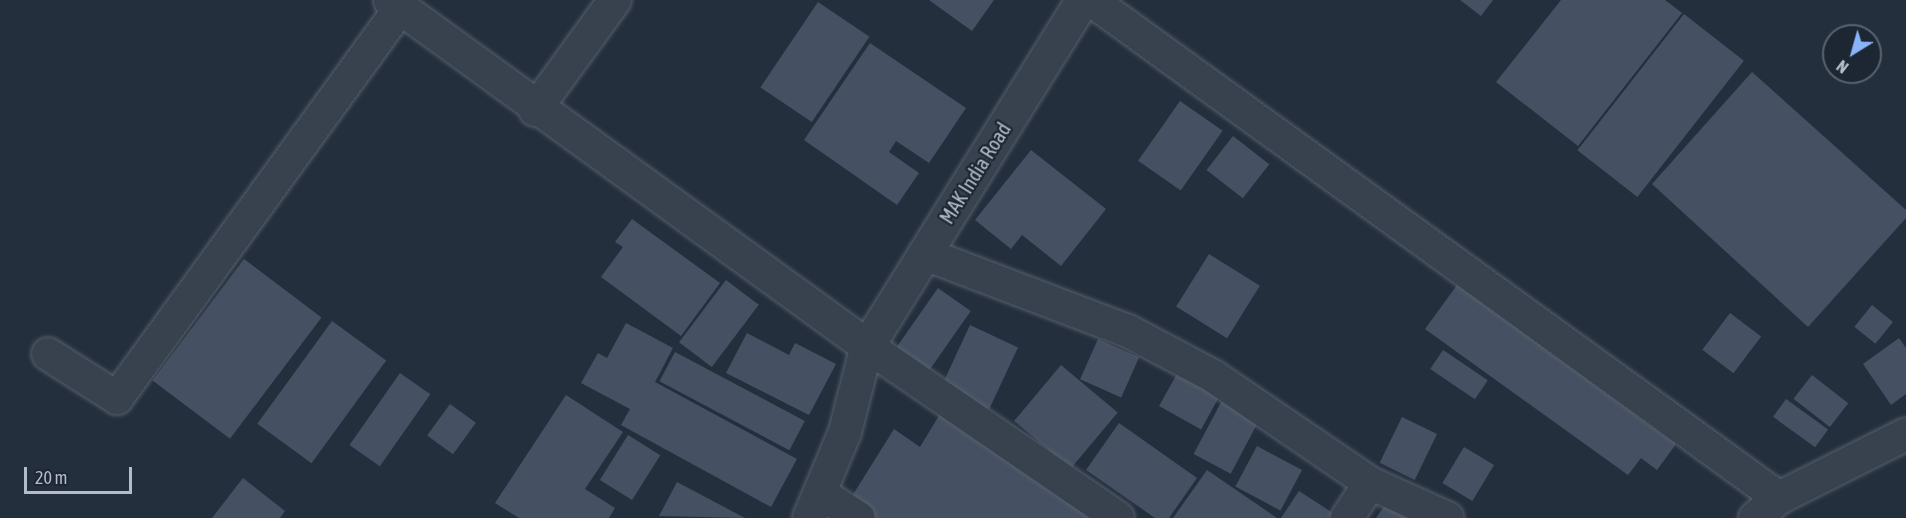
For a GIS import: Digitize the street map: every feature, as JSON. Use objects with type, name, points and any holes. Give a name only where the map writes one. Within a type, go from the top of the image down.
[{"type":"street","points":[[536,110],[615,0]]},
{"type":"street","name":"MAK India Road","points":[[867,346],[1082,0]]},
{"type":"street","points":[[1091,0],[1779,498]]},
{"type":"street","points":[[48,354],[117,398],[395,4],[536,110],[867,346],[1118,518]]},
{"type":"street","points":[[925,254],[1128,331],[1213,376],[1370,483],[1447,518]]},
{"type":"street","points":[[859,518],[814,505],[844,432],[867,346]]},
{"type":"street","points":[[1755,518],[1779,498],[1906,434]]},
{"type":"street","points":[[1347,518],[1370,483]]},
{"type":"building","points":[[929,0],[994,0],[972,31]]},
{"type":"building","points":[[1460,0],[1493,0],[1481,16]]},
{"type":"building","points":[[1561,0],[1665,0],[1682,13],[1578,146],[1496,82]]},
{"type":"building","points":[[818,2],[869,37],[812,122],[760,87]]},
{"type":"building","points":[[1684,14],[1744,61],[1637,197],[1577,150]]},
{"type":"building","points":[[870,43],[966,108],[929,163],[896,141],[889,152],[919,173],[897,205],[804,140]]},
{"type":"building","points":[[1752,72],[1906,210],[1906,218],[1808,327],[1652,184]]},
{"type":"building","points":[[1180,101],[1223,131],[1181,191],[1138,161]]},
{"type":"building","points":[[1233,136],[1269,164],[1243,198],[1207,170]]},
{"type":"building","points":[[1031,150],[1106,209],[1061,266],[1022,235],[1011,249],[975,220]]},
{"type":"building","points":[[632,219],[720,283],[681,336],[601,277],[623,247],[615,242]]},
{"type":"building","points":[[1209,254],[1260,286],[1227,338],[1176,307]]},
{"type":"building","points":[[244,259],[321,317],[230,439],[153,380]]},
{"type":"building","points":[[726,280],[759,305],[712,367],[679,342]]},
{"type":"building","points":[[1457,285],[1676,444],[1657,470],[1641,458],[1628,475],[1425,329]]},
{"type":"building","points":[[938,288],[971,311],[929,370],[897,347]]},
{"type":"building","points":[[1872,305],[1893,322],[1875,344],[1854,327]]},
{"type":"building","points":[[1730,313],[1761,336],[1733,373],[1702,350]]},
{"type":"building","points":[[332,321],[386,360],[312,463],[257,424]]},
{"type":"building","points":[[626,323],[673,348],[655,382],[797,459],[771,507],[621,425],[630,409],[581,383],[598,353],[607,358]]},
{"type":"building","points":[[970,325],[1018,347],[989,409],[941,387]]},
{"type":"building","points":[[747,333],[789,355],[795,343],[836,364],[809,415],[726,373]]},
{"type":"building","points":[[1899,338],[1906,348],[1906,394],[1891,405],[1863,364]]},
{"type":"building","points":[[1098,339],[1139,357],[1121,397],[1080,379]]},
{"type":"building","points":[[1443,350],[1488,380],[1475,399],[1430,369]]},
{"type":"building","points":[[675,352],[805,421],[789,450],[660,381]]},
{"type":"building","points":[[1061,365],[1118,413],[1071,468],[1014,421]]},
{"type":"building","points":[[1178,372],[1220,395],[1201,429],[1159,406]]},
{"type":"building","points":[[400,373],[430,394],[380,466],[350,445]]},
{"type":"building","points":[[1812,375],[1848,403],[1830,427],[1794,399]]},
{"type":"building","points":[[1226,393],[1263,413],[1231,474],[1194,454]]},
{"type":"building","points":[[566,395],[623,432],[585,489],[615,508],[609,518],[519,518],[495,503]]},
{"type":"building","points":[[1786,399],[1828,430],[1815,447],[1773,417]]},
{"type":"building","points":[[450,404],[476,423],[453,454],[427,436]]},
{"type":"building","points":[[943,409],[1106,518],[876,518],[849,501],[894,429],[920,447]]},
{"type":"building","points":[[1402,417],[1437,434],[1415,480],[1380,463]]},
{"type":"building","points":[[1119,423],[1197,478],[1169,518],[1155,518],[1086,470]]},
{"type":"building","points":[[628,435],[660,455],[632,500],[600,480]]},
{"type":"building","points":[[1257,446],[1302,470],[1280,511],[1235,487]]},
{"type":"building","points":[[1464,447],[1494,465],[1472,501],[1442,483]]},
{"type":"building","points":[[1207,470],[1277,518],[1173,518]]},
{"type":"building","points":[[243,478],[285,511],[280,518],[212,518]]},
{"type":"building","points":[[677,482],[745,518],[659,516]]},
{"type":"building","points":[[1299,491],[1333,513],[1329,518],[1281,518]]},
{"type":"building","points":[[1387,502],[1411,518],[1376,518]]}]
